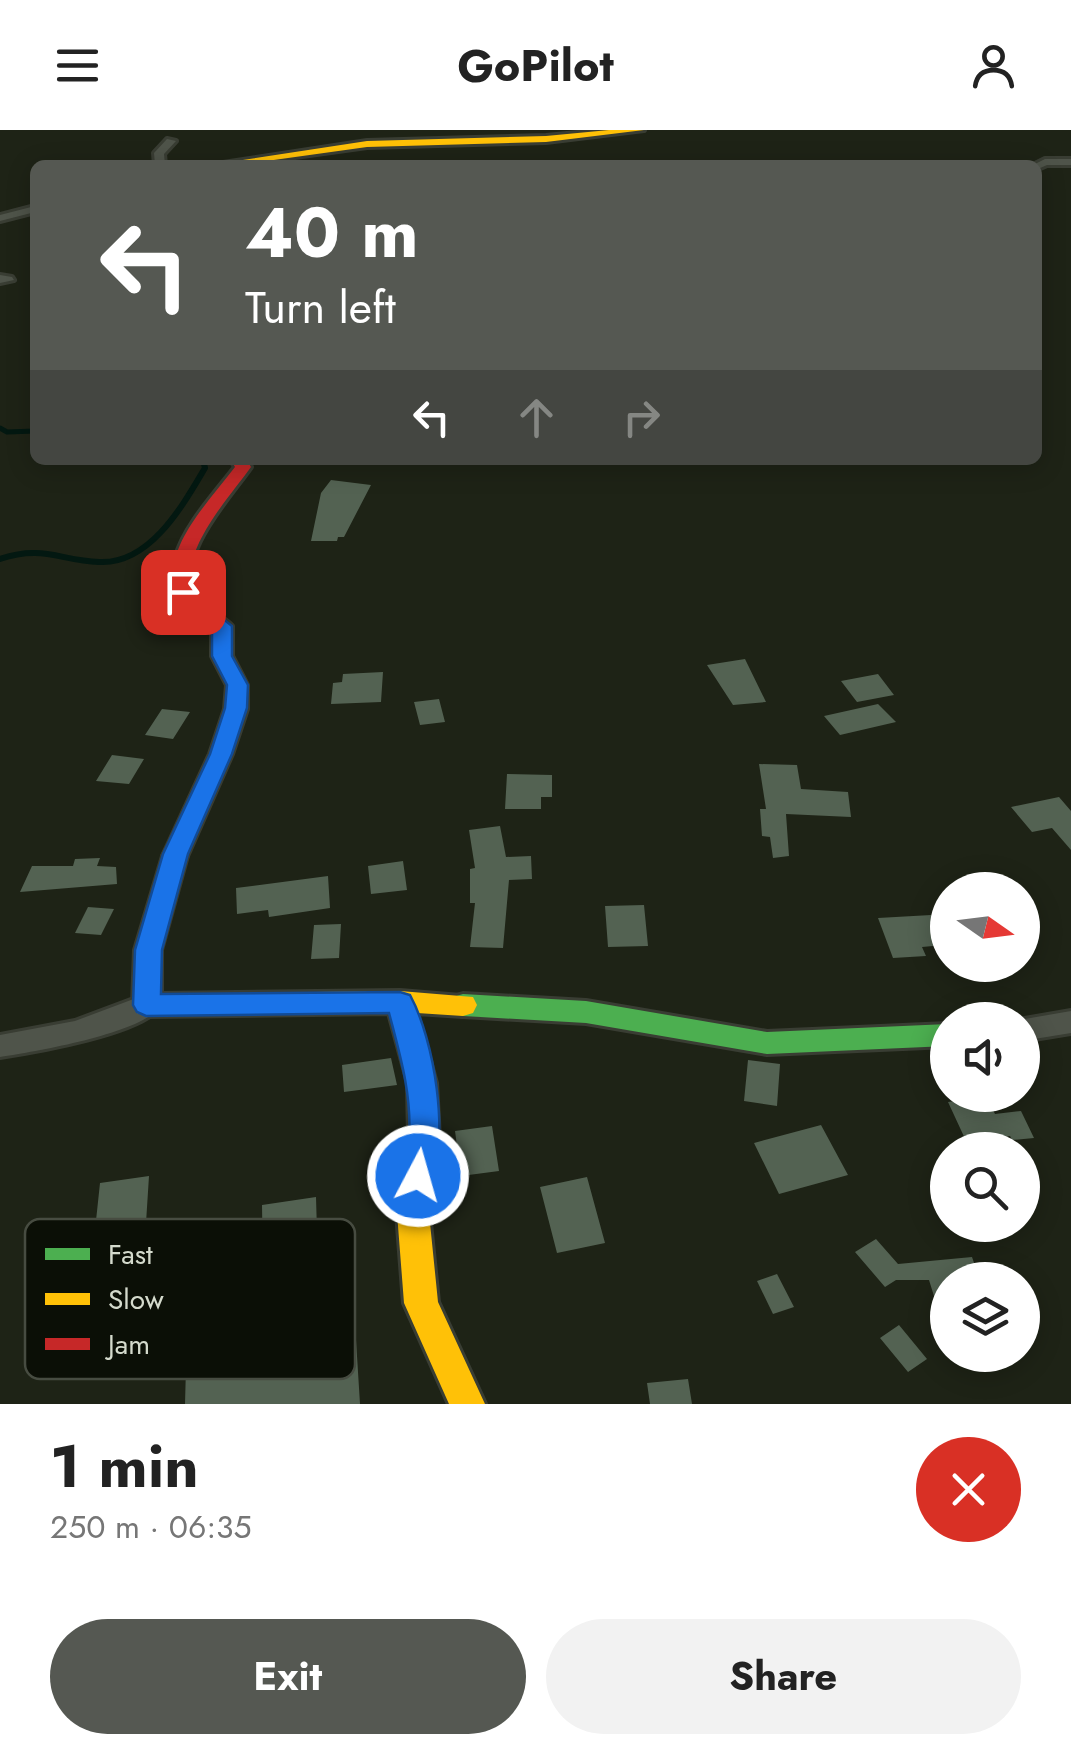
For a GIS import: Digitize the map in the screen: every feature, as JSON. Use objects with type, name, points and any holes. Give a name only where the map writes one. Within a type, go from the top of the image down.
[{"type":"street","points":[[250,160],[367,144],[546,139],[638,130]]},
{"type":"street","points":[[160,160],[159,153],[171,140]]},
{"type":"street","points":[[1042,166],[1071,162]]},
{"type":"street","points":[[0,218],[30,210]]},
{"type":"street","points":[[146,1005],[148,950],[175,854],[221,754],[236,708],[238,685],[222,656],[222,626],[197,609],[183,592],[180,567],[212,505],[242,465]]},
{"type":"street","points":[[400,1002],[422,1083],[424,1138],[413,1213],[422,1303],[467,1404]]},
{"type":"street","points":[[0,1046],[60,1037],[109,1024],[146,1005],[400,1002],[586,1012],[767,1043],[930,1037]]},
{"type":"street","points":[[1040,1027],[1071,1022]]},
{"type":"building","points":[[331,480],[371,485],[344,537],[337,541],[311,541],[321,493]]},
{"type":"building","points":[[745,659],[766,702],[733,705],[707,665]]},
{"type":"building","points":[[383,672],[381,702],[331,704],[333,683],[342,682],[343,674]]},
{"type":"building","points":[[878,674],[894,695],[857,702],[841,681]]},
{"type":"building","points":[[439,699],[445,722],[420,725],[414,702]]},
{"type":"building","points":[[878,704],[896,722],[840,735],[824,716]]},
{"type":"building","points":[[162,709],[190,712],[173,739],[145,735]]},
{"type":"building","points":[[112,755],[144,759],[129,784],[96,781]]},
{"type":"building","points":[[759,764],[797,765],[801,789],[848,792],[851,817],[786,814],[789,856],[773,858],[770,837],[762,836],[760,809],[766,809]]},
{"type":"building","points":[[507,774],[552,775],[552,797],[541,797],[541,809],[505,809]]},
{"type":"building","points":[[1059,797],[1071,811],[1071,850],[1052,828],[1032,832],[1011,807]]},
{"type":"building","points":[[500,826],[506,857],[531,856],[532,879],[509,880],[503,948],[470,947],[475,903],[470,903],[470,869],[475,868],[469,830]]},
{"type":"building","points":[[100,858],[97,866],[116,867],[117,884],[20,892],[32,866],[73,866],[75,859]]},
{"type":"building","points":[[403,861],[407,890],[371,894],[368,866]]},
{"type":"building","points":[[328,876],[330,908],[269,917],[268,910],[237,914],[236,888]]},
{"type":"building","points":[[644,905],[648,946],[608,947],[605,906]]},
{"type":"building","points":[[88,907],[114,909],[101,935],[75,933]]},
{"type":"building","points":[[930,915],[930,946],[922,947],[926,956],[893,958],[878,918]]},
{"type":"building","points":[[341,924],[339,958],[311,959],[314,925]]},
{"type":"building","points":[[391,1058],[397,1085],[344,1092],[342,1065]]},
{"type":"building","points":[[748,1060],[780,1064],[777,1106],[744,1101]]},
{"type":"building","points":[[953,1112],[1021,1112],[1031,1132],[962,1132]]},
{"type":"building","points":[[821,1125],[848,1175],[779,1194],[754,1143]]},
{"type":"building","points":[[492,1126],[499,1171],[461,1176],[455,1131]]},
{"type":"building","points":[[149,1176],[146,1219],[96,1219],[100,1183]]},
{"type":"building","points":[[587,1177],[605,1243],[557,1253],[540,1187]]},
{"type":"building","points":[[316,1197],[317,1219],[262,1219],[262,1205]]},
{"type":"building","points":[[876,1239],[898,1264],[972,1257],[974,1262],[930,1262],[930,1283],[929,1280],[896,1280],[885,1287],[855,1252]]},
{"type":"building","points":[[777,1274],[794,1307],[773,1314],[757,1281]]},
{"type":"building","points":[[899,1325],[927,1359],[908,1372],[880,1338]]},
{"type":"building","points":[[355,1340],[360,1404],[185,1404],[186,1379],[355,1379]]},
{"type":"building","points":[[688,1379],[692,1404],[650,1404],[647,1383]]},
{"type":"waterway","points":[[0,428],[7,432],[30,431]]},
{"type":"waterway","points":[[0,559],[39,553],[99,562],[134,554],[175,515],[204,465]]},
{"type":"traffic: fast","points":[[463,1005],[586,1012],[767,1043],[930,1036]]},
{"type":"traffic: slow","points":[[251,160],[367,144],[546,139],[639,130]]},
{"type":"traffic: slow","points":[[175,856],[148,950],[147,1005],[463,1005]]},
{"type":"traffic: slow","points":[[400,1002],[422,1083],[424,1138],[413,1213],[421,1303],[467,1404]]},
{"type":"traffic: jam","points":[[175,856],[221,754],[236,709],[237,685],[222,656],[222,626],[197,610],[186,597],[181,581],[182,564],[198,529],[242,465]]},
{"type":"route","points":[[183,592],[197,609],[222,626],[222,656],[238,685],[236,708],[221,754],[175,854],[148,950],[146,1005],[400,1002],[422,1083],[424,1138],[418,1176]]}]
